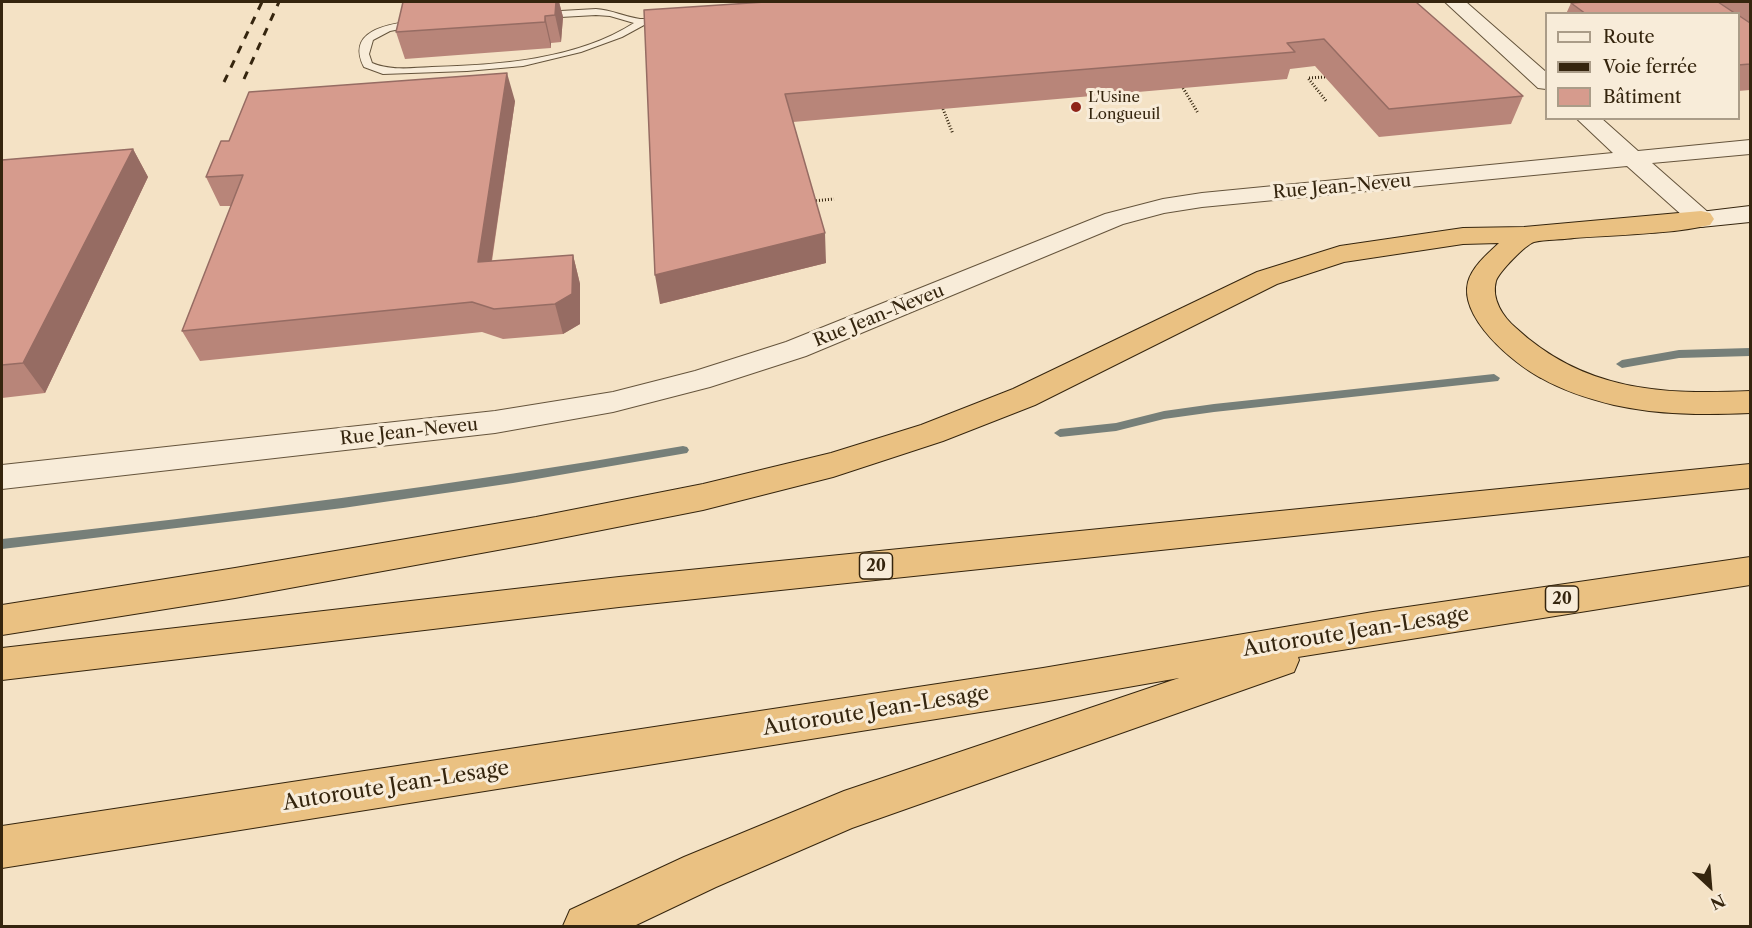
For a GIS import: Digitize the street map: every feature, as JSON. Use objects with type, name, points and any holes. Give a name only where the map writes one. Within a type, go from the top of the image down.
[{"type":"highway","points":[[2,620],[478,540],[656,507],[774,481],[902,443],[1024,397],[1268,278],[1304,264],[1349,252],[1463,236],[1524,235],[1701,219]]},
{"type":"highway","points":[[1524,235],[1488,269],[1480,290],[1482,301],[1494,323],[1515,346],[1567,378],[1619,396],[1681,404],[1750,402]]},
{"type":"highway","name":"20","points":[[2,664],[619,592],[1750,476]]},
{"type":"highway","name":"Autoroute Jean-Lesage","points":[[2,847],[1043,685],[1373,628],[1750,571]]},
{"type":"highway","points":[[586,927],[700,872],[844,811],[1373,628]]},
{"type":"street","points":[[1455,2],[1545,82]]},
{"type":"street","points":[[1589,120],[1701,219],[1750,214]]},
{"type":"street","name":"Rue Jean-Neveu","points":[[2,477],[495,422],[584,408],[670,388],[796,349],[1089,228],[1147,210],[1202,200],[1750,147]]},
{"type":"lane","points":[[537,15],[596,12],[611,13],[641,22],[676,19]]},
{"type":"lane","points":[[430,22],[391,27],[369,37],[363,45],[364,57],[368,65],[383,71],[498,66],[584,49],[634,28],[641,22]]},
{"type":"path","points":[[1325,77],[1308,78],[1327,102]]},
{"type":"path","points":[[1183,88],[1198,113]]},
{"type":"path","points":[[943,109],[953,134]]},
{"type":"path","points":[[809,202],[834,199]]},
{"type":"building","points":[[403,2],[556,2],[555,15],[545,16],[545,22],[396,32]]},
{"type":"building","points":[[765,2],[1416,2],[1523,96],[1389,109],[1324,39],[1287,43],[1295,52],[785,94],[825,233],[655,275],[644,10]]},
{"type":"building","points":[[1718,2],[1733,12],[1583,12],[1571,3]]},
{"type":"building","points":[[1740,16],[1750,23],[1750,64],[1740,65]]},
{"type":"building","points":[[507,73],[478,262],[573,255],[572,294],[555,304],[494,309],[472,302],[182,331],[243,175],[206,177],[221,141],[229,141],[249,92]]},
{"type":"building","points":[[133,149],[23,363],[2,365],[2,160]]},
{"type":"waterway","points":[[1622,364],[1679,354],[1750,352]]},
{"type":"waterway","points":[[1060,433],[1116,427],[1164,415],[1214,408],[1494,378]]},
{"type":"waterway","points":[[2,544],[343,503],[683,450]]},
{"type":"railway","points":[[224,82],[262,2]]},
{"type":"railway","points":[[244,79],[279,2]]},
{"type":"place","name":"L'Usine Longueuil","points":[[1076,107]]}]
